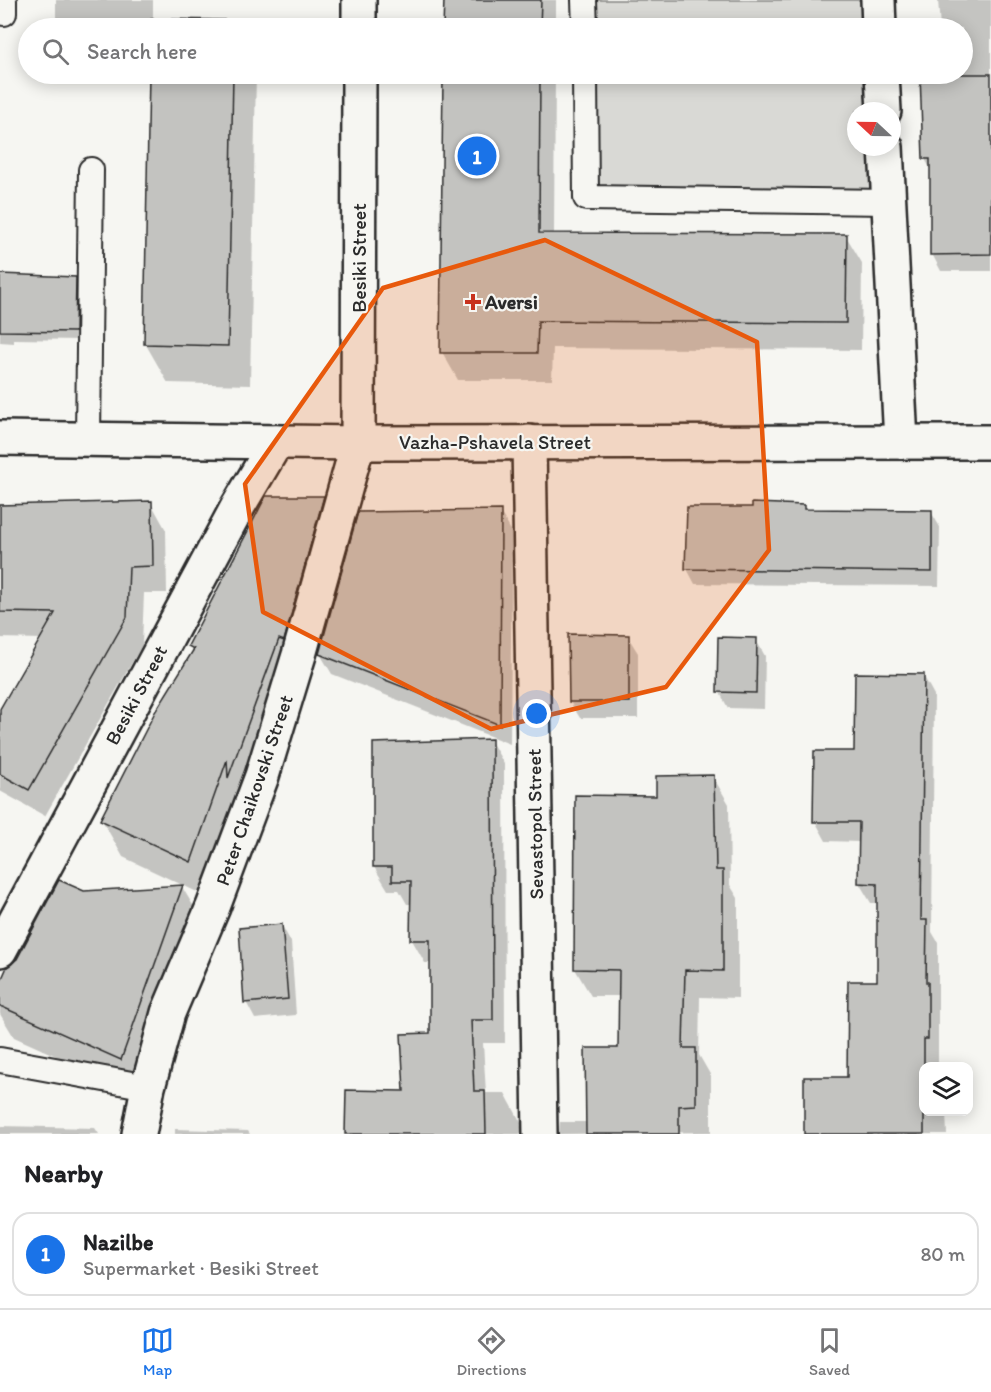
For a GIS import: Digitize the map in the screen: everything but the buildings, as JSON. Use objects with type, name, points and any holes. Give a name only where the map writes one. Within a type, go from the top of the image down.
[{"type":"street","points":[[359,0],[359,18]]},
{"type":"street","points":[[878,0],[879,18]]},
{"type":"street","name":"Besiki Street","points":[[358,443],[359,84]]},
{"type":"street","points":[[883,84],[884,102]]},
{"type":"street","points":[[886,156],[901,442]]},
{"type":"street","name":"Vazha-Pshavela Street","points":[[0,438],[358,443],[991,442]]},
{"type":"street","name":"Besiki Street","points":[[0,950],[237,507],[276,442]]},
{"type":"street","name":"Sevastopol Street","points":[[530,442],[540,1134]]},
{"type":"street","name":"Peter Chaikovski Street","points":[[139,1134],[148,1087],[168,1013],[213,907],[262,776],[299,655],[358,443]]},
{"type":"lane","points":[[584,0],[585,18]]},
{"type":"lane","points":[[585,84],[586,198],[889,202]]},
{"type":"lane","points":[[88,438],[91,170]]},
{"type":"lane","points":[[0,1060],[148,1087]]},
{"type":"highlighted area","points":[[545,240],[757,342],[769,550],[666,687],[491,729],[263,612],[245,484],[383,288]]},
{"type":"shaded area","points":[[584,0],[878,0],[879,18],[585,18]]},
{"type":"shaded area","points":[[585,84],[883,84],[884,102],[847,102],[847,156],[886,156],[889,202],[586,198]]},
{"type":"place","name":"Nazilbe","points":[[477,156]]},
{"type":"place","name":"Aversi","points":[[473,302]]}]
